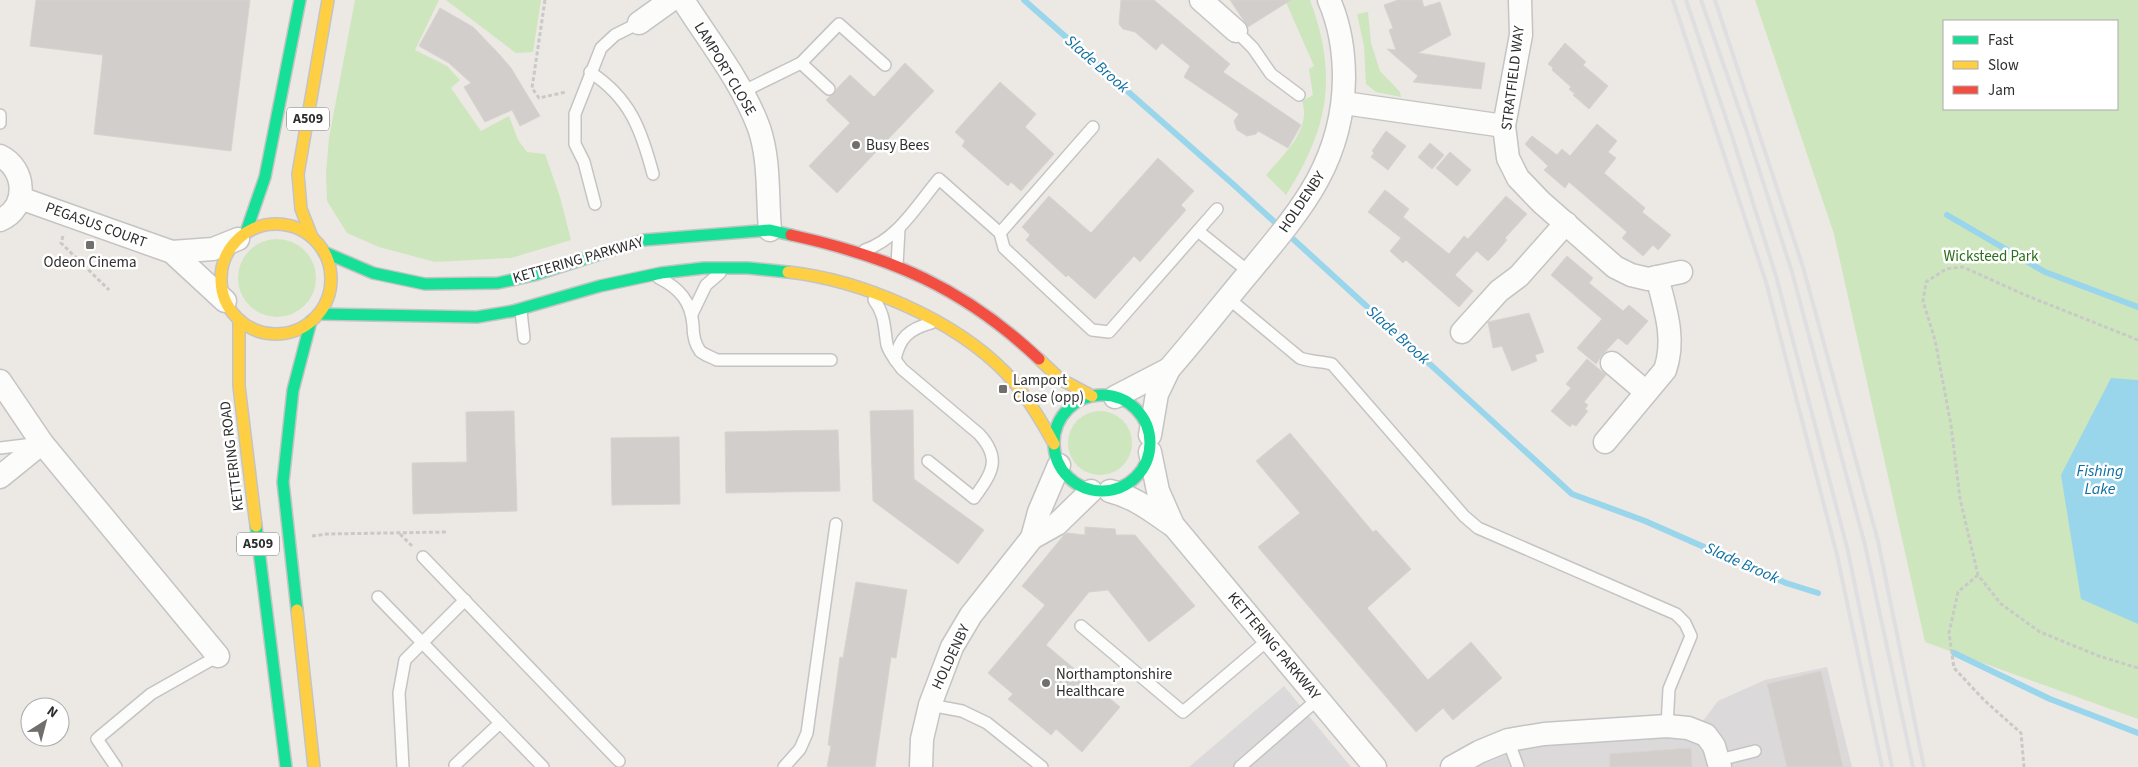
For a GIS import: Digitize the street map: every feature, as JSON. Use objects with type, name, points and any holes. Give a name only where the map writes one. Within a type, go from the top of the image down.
[{"type":"street","name":"A509","points":[[242,236],[265,178],[300,0]]},
{"type":"street","name":"A509","points":[[312,237],[301,209],[298,174],[328,0]]},
{"type":"street","points":[[639,22],[671,0]]},
{"type":"street","name":"LAMPORT CLOSE","points":[[683,0],[742,92],[759,129],[768,175],[770,230]]},
{"type":"street","name":"HOLDENBY","points":[[1150,443],[1157,394],[1169,369],[1297,214],[1320,178],[1334,148],[1344,103],[1344,58],[1336,16],[1330,0]]},
{"type":"street","name":"STRATFIELD WAY","points":[[1520,0],[1521,35],[1504,126],[1508,158],[1518,178],[1616,267],[1631,275],[1648,280],[1681,272]]},
{"type":"street","points":[[1203,1],[1236,31]]},
{"type":"street","points":[[1344,103],[1504,126]]},
{"type":"street","points":[[0,156],[17,170],[21,184],[20,198],[14,210],[0,220]]},
{"type":"street","name":"PEGASUS COURT","points":[[20,198],[172,252],[225,301]]},
{"type":"street","points":[[1462,332],[1499,291],[1519,276],[1566,223]]},
{"type":"street","points":[[280,224],[297,228],[312,237],[324,252],[330,267],[331,284],[327,300],[315,318],[298,330],[283,334],[267,334],[252,329],[239,320],[225,301],[221,285],[222,268],[228,252],[242,236],[262,226],[280,224]]},
{"type":"street","name":"KETTERING PARKWAY","points":[[324,252],[373,273],[425,284],[498,283],[534,275],[644,240],[770,230],[858,252],[897,265],[940,285],[982,311],[1022,343],[1060,379],[1092,396]]},
{"type":"street","name":"PEGASUS COURT","points":[[172,252],[213,249],[242,236]]},
{"type":"street","points":[[315,318],[476,317],[521,310],[618,281],[686,270],[748,266],[806,272],[865,288],[937,322],[979,349],[1011,379],[1037,413],[1056,454],[1067,476],[1078,485],[1101,491],[1124,487],[1136,478],[1146,466],[1150,443],[1146,422],[1128,402],[1115,397],[1092,396],[1077,402],[1064,413],[1056,428],[1056,454]]},
{"type":"street","points":[[1605,442],[1665,370],[1671,344],[1657,277]]},
{"type":"street","name":"A509","points":[[314,767],[283,482],[293,390],[315,318]]},
{"type":"street","name":"KETTERING ROAD","points":[[239,320],[239,386],[286,767]]},
{"type":"street","points":[[1612,363],[1646,392]]},
{"type":"street","name":"HOLDENBY","points":[[1115,397],[1169,369]]},
{"type":"street","points":[[0,381],[42,443],[218,656]]},
{"type":"street","points":[[0,477],[42,443]]},
{"type":"street","name":"KETTERING PARKWAY","points":[[1150,443],[1158,491],[1173,525]]},
{"type":"street","name":"HOLDENBY","points":[[1032,538],[1056,454]]},
{"type":"street","name":"HOLDENBY","points":[[921,767],[922,739],[930,705],[952,647],[972,615],[1032,538],[1057,524],[1101,491]]},
{"type":"street","name":"KETTERING PARKWAY","points":[[1101,491],[1124,495],[1143,504],[1173,525],[1375,767]]},
{"type":"street","points":[[1452,767],[1479,752],[1508,740],[1544,734],[1667,726],[1688,728],[1706,735],[1714,746],[1719,763]]},
{"type":"lane","points":[[595,204],[584,162],[575,144],[575,114],[583,88],[601,48],[607,41],[639,22]]},
{"type":"lane","points":[[742,92],[801,63],[839,24],[885,66]]},
{"type":"lane","points":[[1236,31],[1253,48],[1271,74],[1299,95]]},
{"type":"lane","points":[[801,63],[830,89]]},
{"type":"lane","points":[[590,72],[608,84],[627,105],[644,140],[653,174]]},
{"type":"lane","points":[[0,116],[0,123]]},
{"type":"lane","points":[[1000,233],[1093,127]]},
{"type":"lane","points":[[858,252],[876,246],[899,229],[914,207],[939,179],[1000,233],[1004,248],[1092,330],[1109,332],[1217,209]]},
{"type":"lane","points":[[897,265],[899,229]]},
{"type":"lane","points":[[1198,231],[1249,272]]},
{"type":"lane","points":[[692,314],[695,304],[706,285],[717,274],[731,267]]},
{"type":"lane","points":[[645,277],[659,278],[671,284],[686,299],[692,314],[694,339],[701,352],[717,360],[831,360]]},
{"type":"lane","points":[[865,288],[882,310],[888,346],[895,360],[902,369],[979,434],[989,445],[993,456],[988,479],[974,498],[928,461]]},
{"type":"lane","points":[[1228,298],[1300,358],[1311,362],[1320,361],[1332,364],[1464,516],[1478,528],[1676,614],[1685,622],[1691,636],[1669,689],[1667,726]]},
{"type":"lane","points":[[521,310],[524,338]]},
{"type":"lane","points":[[895,360],[897,347],[907,333],[916,327],[937,322]]},
{"type":"lane","points":[[0,448],[42,443]]},
{"type":"lane","points":[[784,767],[800,749],[807,734],[836,524]]},
{"type":"lane","points":[[423,557],[619,761]]},
{"type":"lane","points":[[378,597],[543,767]]},
{"type":"lane","points":[[403,767],[399,693],[405,660],[465,600]]},
{"type":"lane","points":[[1080,626],[1183,712],[1268,640]]},
{"type":"lane","points":[[116,767],[97,739],[151,694],[218,656]]},
{"type":"lane","points":[[1240,767],[1318,699]]},
{"type":"lane","points":[[930,705],[962,711],[987,723],[1042,767]]},
{"type":"lane","points":[[455,765],[500,722]]},
{"type":"lane","points":[[1508,740],[1518,767]]},
{"type":"lane","points":[[1719,763],[1755,751]]},
{"type":"path","points":[[545,0],[532,88],[539,98],[583,88]]},
{"type":"path","points":[[61,243],[109,290]]},
{"type":"path","points":[[2138,340],[2025,295],[1963,267],[1946,269],[1926,282],[1923,301],[1935,340],[1951,425],[1960,500],[1978,575],[2001,604],[2040,632],[2099,656],[2138,668]]},
{"type":"path","points":[[309,536],[447,532]]},
{"type":"path","points":[[1978,575],[1958,592],[1949,633],[1954,668],[1985,701],[2021,733],[2024,767]]},
{"type":"shaded area","points":[[1827,667],[1852,767],[1476,767],[1522,748],[1565,741],[1691,737],[1718,701],[1765,680]]},
{"type":"shaded area","points":[[1284,686],[1351,767],[1189,767]]},
{"type":"green space","points":[[355,0],[439,0],[415,50],[447,66],[460,80],[451,88],[481,131],[509,116],[518,140],[527,152],[545,154],[560,197],[571,240],[511,258],[435,262],[379,247],[347,233],[327,201],[326,173],[329,138]]},
{"type":"green space","points":[[446,0],[541,0],[533,52],[516,53]]},
{"type":"green space","points":[[1285,0],[1310,0],[1319,27],[1326,77],[1325,100],[1320,124],[1301,170],[1286,195],[1266,175],[1294,141],[1299,132],[1304,112],[1302,101],[1313,95],[1309,69],[1314,66]]},
{"type":"green space","name":"Wicksteed Park","points":[[1755,0],[2138,0],[2138,719],[1925,642],[1834,234]]},
{"type":"green space","points":[[1368,12],[1371,43],[1380,71],[1400,92],[1401,97],[1376,92],[1366,84],[1364,46],[1357,14]]},
{"type":"green space","points":[[269,239],[285,239],[299,245],[310,256],[316,270],[316,286],[310,300],[299,311],[285,317],[269,317],[255,311],[244,300],[238,286],[238,270],[244,256],[255,245]]},
{"type":"green space","points":[[1100,411],[1118,417],[1126,425],[1132,443],[1126,461],[1118,469],[1100,475],[1082,469],[1074,461],[1068,443],[1074,425],[1082,417]]},
{"type":"water","name":"Fishing Lake","points":[[2111,378],[2138,380],[2138,624],[2081,599],[2061,475]]},
{"type":"building","points":[[36,0],[250,0],[231,151],[94,134],[103,55],[30,46]]},
{"type":"building","points":[[1121,0],[1154,0],[1230,64],[1223,72],[1301,125],[1288,148],[1258,131],[1256,134],[1247,136],[1237,130],[1234,121],[1239,114],[1184,77],[1190,66],[1162,43],[1156,50],[1135,32],[1123,29],[1119,24]]},
{"type":"building","points":[[1230,0],[1291,0],[1248,27]]},
{"type":"building","points":[[1398,0],[1422,0],[1424,7],[1440,2],[1451,35],[1418,53],[1485,63],[1481,89],[1413,82],[1418,76],[1387,49],[1396,50],[1389,30],[1393,28],[1384,5]]},
{"type":"building","points":[[440,8],[473,27],[499,54],[511,68],[540,116],[520,126],[512,110],[485,122],[464,87],[471,83],[449,63],[419,46]]},
{"type":"building","points":[[1565,43],[1586,62],[1583,65],[1608,86],[1589,109],[1573,95],[1575,94],[1569,89],[1571,87],[1548,64]]},
{"type":"building","name":"Busy Bees","points":[[905,63],[934,91],[837,193],[809,166],[850,123],[826,100],[850,75],[874,97]]},
{"type":"building","points":[[1000,82],[1036,114],[1025,127],[1054,154],[1021,191],[1011,182],[1008,186],[962,146],[965,141],[955,132]]},
{"type":"building","points":[[1597,124],[1617,141],[1608,152],[1616,158],[1604,173],[1645,208],[1642,212],[1671,235],[1658,250],[1653,245],[1643,256],[1622,238],[1627,232],[1569,182],[1565,188],[1544,170],[1548,166],[1525,144],[1532,136],[1557,155],[1562,149],[1570,156]]},
{"type":"building","points":[[1386,131],[1406,146],[1388,170],[1371,157],[1374,153],[1372,151]]},
{"type":"building","points":[[1430,143],[1444,155],[1432,169],[1418,157]]},
{"type":"building","points":[[1450,152],[1471,170],[1457,186],[1436,168]]},
{"type":"building","points":[[1158,158],[1194,191],[1181,205],[1186,210],[1140,262],[1134,256],[1095,299],[1068,275],[1066,277],[1026,240],[1030,235],[1022,227],[1049,196],[1091,233]]},
{"type":"building","points":[[1385,190],[1409,209],[1403,217],[1449,254],[1464,236],[1468,239],[1506,196],[1527,214],[1505,238],[1507,240],[1488,261],[1477,251],[1455,275],[1473,291],[1459,307],[1406,260],[1403,263],[1390,251],[1401,238],[1368,212]]},
{"type":"building","points":[[1567,256],[1593,278],[1589,283],[1623,311],[1629,305],[1648,321],[1627,345],[1618,338],[1596,364],[1577,348],[1602,319],[1551,275]]},
{"type":"building","points":[[1529,313],[1544,352],[1535,355],[1537,361],[1512,371],[1502,346],[1493,348],[1488,322]]},
{"type":"building","points":[[1587,359],[1606,375],[1584,402],[1588,405],[1585,409],[1588,411],[1576,426],[1572,424],[1570,427],[1551,411],[1571,388],[1566,384]]},
{"type":"building","points":[[913,410],[914,479],[984,530],[958,564],[873,501],[870,411]]},
{"type":"building","points":[[514,411],[517,511],[413,514],[412,463],[467,462],[466,412]]},
{"type":"building","points":[[838,430],[840,491],[726,493],[725,432]]},
{"type":"building","points":[[1290,433],[1373,532],[1376,530],[1411,569],[1367,608],[1428,680],[1471,642],[1502,678],[1453,720],[1443,708],[1416,732],[1258,547],[1300,513],[1256,461]]},
{"type":"building","points":[[679,437],[680,504],[612,505],[611,438]]},
{"type":"building","points":[[1085,527],[1115,529],[1116,535],[1135,535],[1195,606],[1149,642],[1108,590],[1089,592],[1046,645],[1120,707],[1082,752],[1056,729],[1051,735],[1008,699],[1013,694],[988,673],[1045,605],[1022,586],[1064,535],[1067,533],[1085,535]]},
{"type":"building","points":[[856,582],[907,590],[896,658],[891,657],[875,767],[827,767],[831,746],[828,745],[840,657],[843,658]]},
{"type":"building","points":[[1821,671],[1843,767],[1787,767],[1767,684]]},
{"type":"building","points":[[1691,748],[1692,767],[1610,767],[1610,754]]},
{"type":"waterway","name":"Slade Brook","points":[[1024,0],[1234,185],[1572,494],[1645,521],[1786,583],[1818,593]]},
{"type":"waterway","points":[[1947,215],[2045,272],[2138,307]]},
{"type":"waterway","name":"Slade Brook","points":[[1954,653],[2050,699],[2138,733]]},
{"type":"railway","points":[[1673,0],[1766,282],[1837,555],[1882,767]]},
{"type":"railway","points":[[1686,0],[1732,136],[1776,276],[1848,551],[1892,767]]},
{"type":"railway","points":[[1701,0],[1747,132],[1792,272],[1865,545],[1913,767]]},
{"type":"railway","points":[[1715,0],[1803,267],[1878,541],[1924,767]]},
{"type":"traffic: fast","points":[[246,232],[265,177],[300,0]]},
{"type":"traffic: fast","points":[[324,252],[373,273],[425,284],[498,283],[534,275],[644,240],[770,230],[791,235]]},
{"type":"traffic: fast","points":[[319,314],[477,317],[513,311],[600,286],[661,273],[704,268],[748,268],[788,272]]},
{"type":"traffic: fast","points":[[297,610],[283,482],[293,390],[311,321]]},
{"type":"traffic: fast","points":[[1102,395],[1120,398],[1136,409],[1147,425],[1150,443],[1147,461],[1136,477],[1120,488],[1102,491],[1084,488],[1068,477],[1057,461],[1054,443],[1057,425],[1068,409],[1084,398],[1102,395]]},
{"type":"traffic: fast","points":[[256,526],[286,767]]},
{"type":"traffic: slow","points":[[312,237],[301,209],[298,174],[328,0]]},
{"type":"traffic: slow","points":[[276,224],[297,228],[315,240],[327,258],[331,279],[327,300],[315,318],[297,330],[276,334],[255,330],[237,318],[225,300],[221,279],[225,258],[237,240],[255,228],[276,224]]},
{"type":"traffic: slow","points":[[788,272],[816,276],[875,293],[933,319],[959,335],[984,353],[1019,388],[1054,444]]},
{"type":"traffic: slow","points":[[239,320],[239,386],[256,526]]},
{"type":"traffic: slow","points":[[1039,359],[1060,379],[1092,396]]},
{"type":"traffic: slow","points":[[297,610],[314,767]]},
{"type":"traffic: jam","points":[[791,235],[861,254],[894,265],[924,279],[954,294],[983,313],[1011,334],[1039,359]]},
{"type":"place","name":"Busy Bees","points":[[856,145]]},
{"type":"place","name":"Odeon Cinema","points":[[90,245]]},
{"type":"place","name":"Lamport Close (opp)","points":[[1003,389]]},
{"type":"place","name":"Northamptonshire Healthcare","points":[[1046,683]]}]
